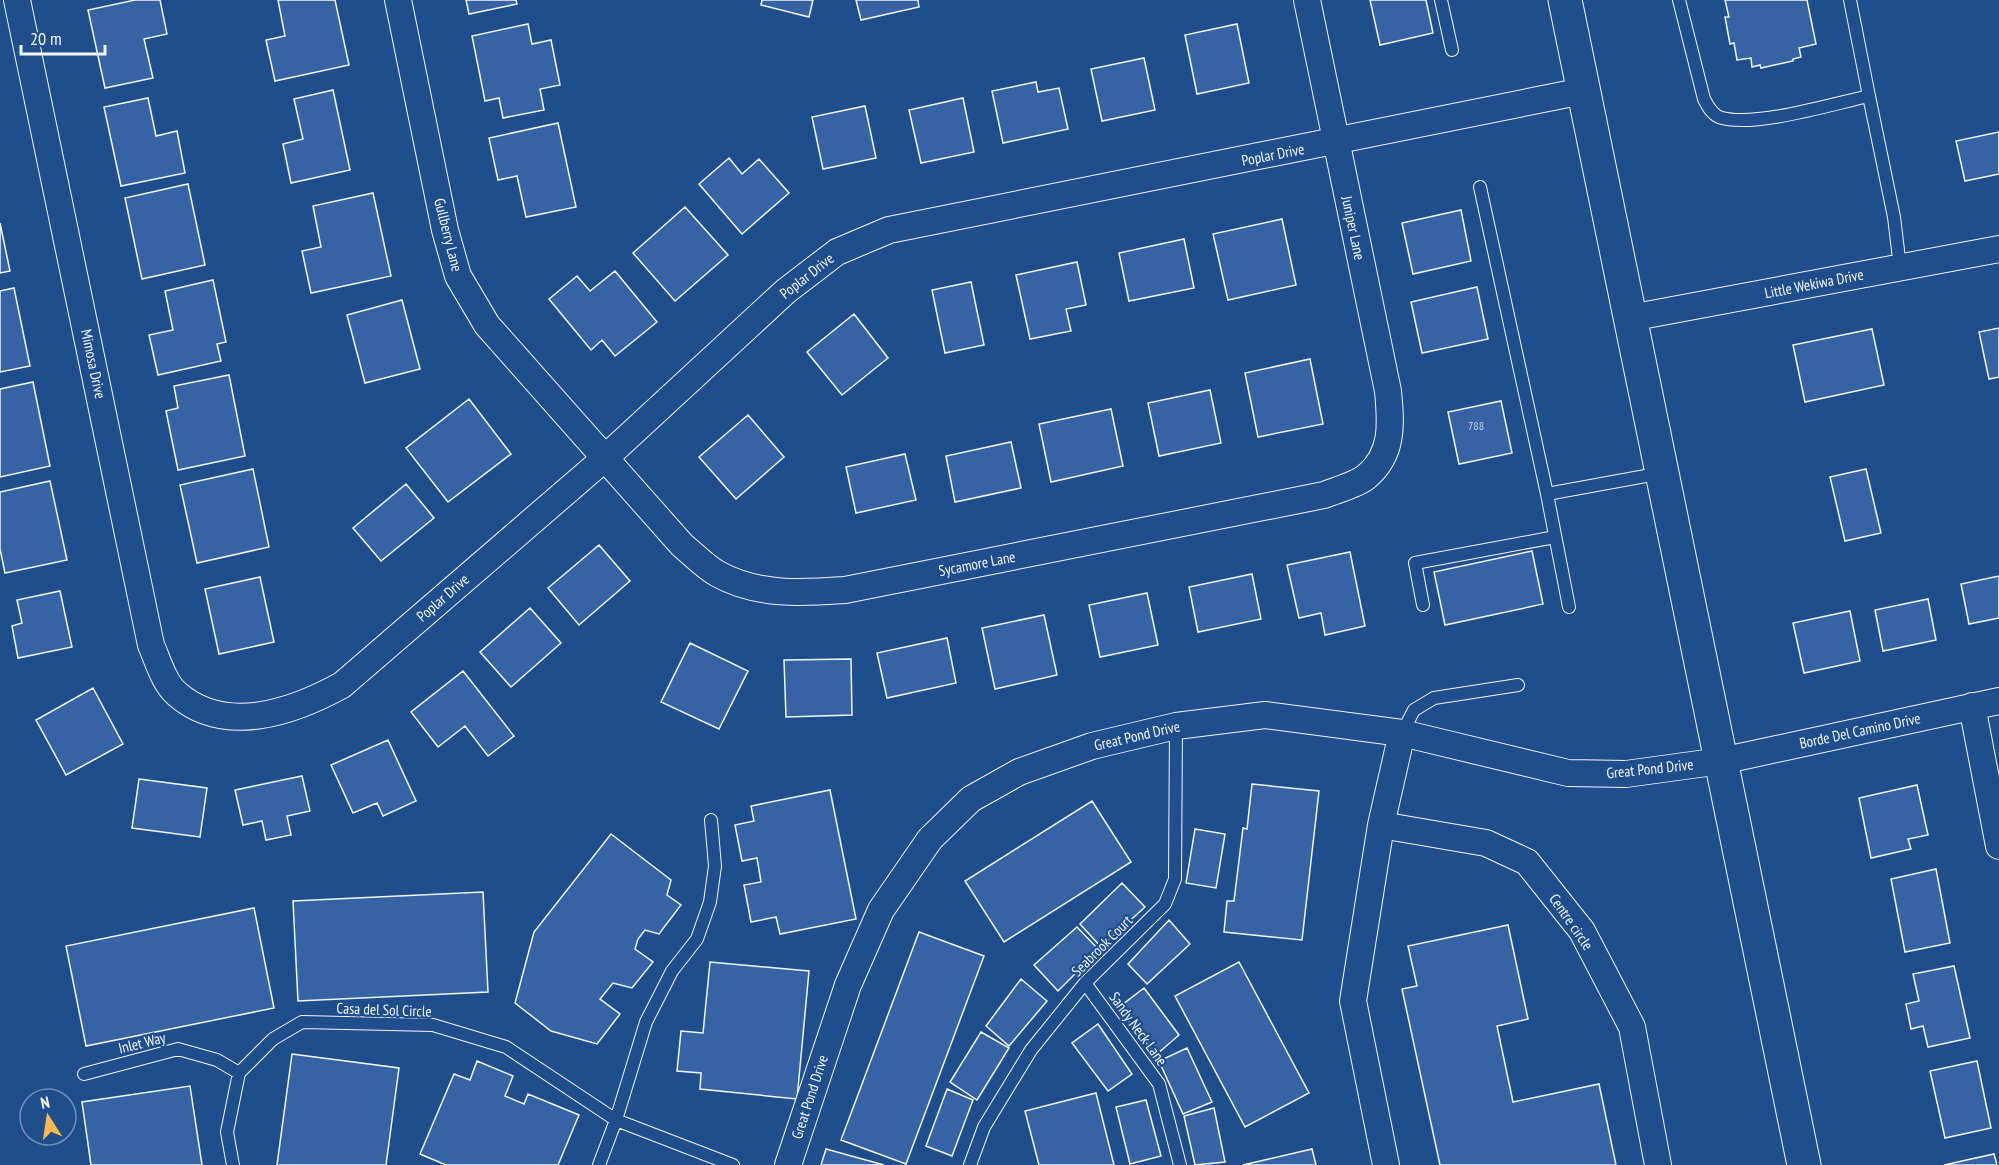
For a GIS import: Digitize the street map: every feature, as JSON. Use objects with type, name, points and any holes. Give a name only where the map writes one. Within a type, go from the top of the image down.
[{"type":"main road","points":[[1565,0],[1804,1165]]},
{"type":"street","name":"Mimosa Drive","points":[[16,0],[151,645],[163,673],[176,693],[201,711]]},
{"type":"street","name":"Gullberry Lane","points":[[398,0],[445,230],[458,276],[487,325],[604,459]]},
{"type":"street","name":"Juniper Lane","points":[[1307,0],[1388,391],[1392,429],[1383,456]]},
{"type":"street","name":"Poplar Drive","points":[[201,711],[235,718],[274,713],[311,703],[342,685],[604,459],[786,291],[837,252],[889,230],[1335,143],[1583,91]]},
{"type":"street","name":"Little Wekiwa Drive","points":[[1630,318],[1999,249]]},
{"type":"street","name":"Sycamore Lane","points":[[604,459],[682,545],[718,574],[759,589],[794,594],[845,591],[1324,495],[1366,477],[1383,456]]},
{"type":"street","name":"Borde Del Camino Drive","points":[[1721,761],[1999,701]]},
{"type":"street","points":[[1972,706],[1999,846]]},
{"type":"street","name":"Great Pond Drive","points":[[788,1165],[848,985],[881,910],[930,839],[971,799],[1019,772],[1092,746],[1176,726],[1265,715],[1402,733],[1568,774],[1626,774],[1721,761]]},
{"type":"street","points":[[1386,1165],[1353,1001],[1381,825],[1402,733]]},
{"type":"street","name":"Centre circle","points":[[1381,825],[1486,843],[1527,862],[1582,931],[1632,1027],[1658,1165]]},
{"type":"lane","points":[[1441,0],[1452,50]]},
{"type":"lane","points":[[1679,0],[1694,68],[1704,99],[1711,111],[1720,118],[1761,118],[1869,96]]},
{"type":"lane","points":[[1850,0],[1894,217],[1900,267]]},
{"type":"lane","points":[[1480,187],[1547,494],[1569,607]]},
{"type":"lane","points":[[1547,494],[1663,473]]},
{"type":"lane","points":[[1423,605],[1416,563],[1556,537]]},
{"type":"lane","points":[[1402,733],[1414,710],[1434,699],[1518,685]]},
{"type":"lane","name":"Seabrook Court","points":[[970,1165],[984,1127],[1030,1050],[1086,982],[1165,904],[1175,879],[1176,726]]},
{"type":"lane","points":[[599,1165],[616,1120],[646,1022],[672,971],[697,939],[710,902],[715,866],[711,819]]},
{"type":"lane","name":"Sandy Neck Lane","points":[[1086,982],[1159,1084],[1180,1165]]},
{"type":"lane","name":"Casa del Sol Circle","points":[[239,1073],[273,1039],[302,1022],[433,1025],[506,1047],[616,1120],[733,1165]]},
{"type":"lane","name":"Inlet Way","points":[[84,1074],[178,1049],[217,1060],[239,1073]]},
{"type":"lane","points":[[233,1165],[227,1132],[239,1073]]},
{"type":"building","points":[[135,0],[160,0],[167,34],[144,39],[153,78],[105,88],[88,10]]},
{"type":"building","points":[[278,0],[335,0],[349,65],[275,81],[266,40],[285,36]]},
{"type":"building","points":[[466,0],[516,0],[517,4],[469,14]]},
{"type":"building","points":[[762,0],[813,0],[809,17],[761,5]]},
{"type":"building","points":[[856,0],[918,0],[919,7],[861,20]]},
{"type":"building","points":[[1370,0],[1426,0],[1433,33],[1380,45]]},
{"type":"building","points":[[1725,0],[1807,0],[1816,44],[1799,48],[1801,57],[1793,61],[1761,68],[1760,65],[1752,67],[1751,58],[1737,60],[1734,43],[1730,44],[1725,17],[1729,17]]},
{"type":"building","points":[[528,24],[532,44],[551,40],[560,85],[540,89],[544,110],[503,118],[499,98],[485,101],[472,36]]},
{"type":"building","points":[[1237,24],[1249,83],[1197,94],[1185,35]]},
{"type":"building","points":[[1144,58],[1155,110],[1102,121],[1091,69]]},
{"type":"building","points":[[1036,82],[1038,92],[1059,88],[1068,129],[1003,143],[992,91]]},
{"type":"building","points":[[333,90],[350,170],[291,183],[283,144],[303,139],[294,99]]},
{"type":"building","points":[[148,98],[156,136],[177,131],[185,173],[121,186],[104,107]]},
{"type":"building","points":[[963,98],[974,152],[921,163],[909,110]]},
{"type":"building","points":[[865,106],[876,158],[823,169],[812,117]]},
{"type":"building","points":[[558,123],[576,207],[526,217],[517,176],[498,180],[489,138]]},
{"type":"building","points":[[1999,132],[1999,174],[1965,181],[1956,141]]},
{"type":"building","points":[[729,158],[742,174],[759,159],[789,193],[742,234],[699,184]]},
{"type":"building","points":[[188,184],[205,265],[142,279],[125,198]]},
{"type":"building","points":[[373,193],[391,276],[311,293],[302,251],[321,247],[313,206]]},
{"type":"building","points":[[685,207],[728,255],[675,301],[633,253]]},
{"type":"building","points":[[1461,210],[1471,261],[1413,274],[1402,223]]},
{"type":"building","points":[[1282,219],[1296,285],[1228,300],[1213,234]]},
{"type":"building","points":[[0,223],[10,271],[0,273]]},
{"type":"building","points":[[1184,239],[1194,288],[1129,301],[1119,253]]},
{"type":"building","points":[[1077,262],[1086,305],[1066,309],[1071,331],[1030,339],[1016,275]]},
{"type":"building","points":[[615,271],[657,322],[615,356],[602,340],[591,350],[549,299],[577,276],[590,291]]},
{"type":"building","points":[[213,280],[226,342],[217,344],[221,361],[158,375],[149,335],[173,330],[165,291]]},
{"type":"building","points":[[971,282],[984,345],[945,353],[932,290]]},
{"type":"building","points":[[1477,287],[1488,339],[1422,353],[1411,302]]},
{"type":"building","points":[[14,288],[30,366],[0,372],[0,291]]},
{"type":"building","points":[[402,300],[420,369],[365,383],[347,315]]},
{"type":"building","points":[[854,314],[888,358],[842,395],[807,352]]},
{"type":"building","points":[[1999,328],[1999,377],[1989,379],[1979,332]]},
{"type":"building","points":[[1872,329],[1884,385],[1805,402],[1793,345]]},
{"type":"building","points":[[1310,359],[1323,424],[1258,437],[1245,373]]},
{"type":"building","points":[[229,375],[245,456],[178,470],[166,411],[178,408],[174,386]]},
{"type":"building","points":[[33,382],[50,466],[0,477],[0,389]]},
{"type":"building","points":[[1210,390],[1221,443],[1159,456],[1148,403]]},
{"type":"building","points":[[469,399],[511,454],[448,502],[406,448]]},
{"type":"building","points":[[1501,401],[1512,453],[1459,464],[1448,412]]},
{"type":"building","points":[[1111,409],[1123,466],[1051,482],[1039,424]]},
{"type":"building","points":[[748,415],[784,457],[736,499],[699,457]]},
{"type":"building","points":[[1011,442],[1021,488],[955,502],[946,456]]},
{"type":"building","points":[[905,454],[916,500],[856,513],[846,467]]},
{"type":"building","points":[[253,469],[269,547],[197,563],[180,485]]},
{"type":"building","points":[[1866,469],[1881,533],[1845,541],[1830,477]]},
{"type":"building","points":[[50,481],[67,560],[5,573],[0,549],[0,492]]},
{"type":"building","points":[[406,484],[434,518],[381,561],[353,528]]},
{"type":"building","points":[[599,545],[630,581],[579,625],[548,588]]},
{"type":"building","points":[[1532,551],[1543,604],[1445,625],[1434,572]]},
{"type":"building","points":[[1350,552],[1365,626],[1325,635],[1321,613],[1299,618],[1287,565]]},
{"type":"building","points":[[1252,574],[1261,619],[1198,632],[1189,587]]},
{"type":"building","points":[[1999,576],[1999,618],[1969,624],[1961,584]]},
{"type":"building","points":[[260,577],[274,642],[219,654],[205,589]]},
{"type":"building","points":[[60,591],[72,647],[18,658],[12,626],[22,623],[17,600]]},
{"type":"building","points":[[1147,593],[1158,645],[1100,657],[1089,605]]},
{"type":"building","points":[[1928,599],[1936,640],[1883,651],[1875,610]]},
{"type":"building","points":[[530,608],[561,643],[511,687],[480,652]]},
{"type":"building","points":[[1850,611],[1860,661],[1804,673],[1793,623]]},
{"type":"building","points":[[1044,615],[1057,675],[995,689],[982,628]]},
{"type":"building","points":[[947,638],[956,683],[887,698],[877,653]]},
{"type":"building","points":[[690,643],[748,671],[719,729],[661,702]]},
{"type":"building","points":[[851,659],[852,715],[786,717],[784,660]]},
{"type":"building","points":[[463,671],[514,736],[488,756],[465,726],[438,747],[411,712]]},
{"type":"building","points":[[93,688],[123,744],[66,775],[36,720]]},
{"type":"building","points":[[388,740],[416,801],[383,816],[377,803],[353,813],[331,765]]},
{"type":"building","points":[[302,776],[310,811],[287,816],[291,835],[266,840],[262,821],[243,825],[235,790]]},
{"type":"building","points":[[139,779],[207,788],[200,837],[132,828]]},
{"type":"building","points":[[1252,784],[1319,791],[1302,940],[1224,932],[1227,901],[1234,901],[1243,828],[1247,829]]},
{"type":"building","points":[[1917,785],[1928,835],[1908,839],[1911,849],[1871,858],[1859,798]]},
{"type":"building","points":[[830,790],[856,919],[780,934],[776,917],[751,922],[744,885],[761,882],[757,858],[742,861],[735,825],[754,821],[751,806]]},
{"type":"building","points":[[1092,801],[1131,862],[1004,942],[965,881]]},
{"type":"building","points":[[1195,829],[1225,834],[1216,888],[1186,883]]},
{"type":"building","points":[[611,834],[671,880],[667,895],[681,905],[659,934],[645,930],[638,939],[635,949],[653,962],[632,988],[613,983],[600,999],[620,1014],[597,1044],[551,1031],[515,1003],[534,932]]},
{"type":"building","points":[[1936,869],[1950,943],[1905,952],[1891,879]]},
{"type":"building","points":[[1122,883],[1145,907],[1101,947],[1080,924]]},
{"type":"building","points":[[483,892],[488,992],[298,1001],[293,901]]},
{"type":"building","points":[[254,908],[274,1008],[86,1046],[66,946]]},
{"type":"building","points":[[1169,920],[1190,944],[1147,984],[1128,964]]},
{"type":"building","points":[[1508,925],[1528,1019],[1497,1026],[1513,1102],[1599,1084],[1616,1165],[1440,1165],[1402,989],[1417,986],[1408,946]]},
{"type":"building","points":[[1077,927],[1099,950],[1058,991],[1034,965]]},
{"type":"building","points":[[919,932],[984,956],[906,1164],[841,1140]]},
{"type":"building","points":[[710,962],[809,971],[797,1099],[700,1089],[701,1073],[677,1071],[681,1031],[703,1033]]},
{"type":"building","points":[[1239,962],[1309,1093],[1245,1127],[1175,996]]},
{"type":"building","points":[[1954,966],[1970,1038],[1928,1047],[1923,1026],[1911,1029],[1906,1004],[1919,1001],[1913,974]]},
{"type":"building","points":[[1021,979],[1047,1001],[1009,1046],[986,1026]]},
{"type":"building","points":[[1144,988],[1179,1035],[1156,1055],[1118,1008]]},
{"type":"building","points":[[1098,1024],[1132,1074],[1108,1091],[1072,1043]]},
{"type":"building","points":[[981,1032],[1009,1048],[977,1100],[950,1082]]},
{"type":"building","points":[[1187,1048],[1212,1102],[1183,1114],[1159,1061]]},
{"type":"building","points":[[292,1054],[399,1068],[386,1165],[277,1165]]},
{"type":"building","points":[[477,1061],[513,1076],[505,1096],[524,1104],[528,1094],[579,1115],[558,1165],[446,1165],[420,1154],[454,1074],[470,1080]]},
{"type":"building","points":[[1977,1061],[1991,1128],[1945,1138],[1930,1071]]},
{"type":"building","points":[[190,1086],[202,1165],[91,1165],[82,1102]]},
{"type":"building","points":[[947,1089],[973,1100],[952,1156],[926,1146]]},
{"type":"building","points":[[1096,1093],[1114,1165],[1039,1165],[1025,1111]]},
{"type":"building","points":[[1146,1100],[1161,1156],[1130,1164],[1116,1107]]},
{"type":"building","points":[[1214,1108],[1225,1162],[1195,1165],[1184,1116]]},
{"type":"building","points":[[826,1149],[884,1165],[821,1165]]},
{"type":"building","points":[[1312,1149],[1316,1165],[1243,1165]]},
{"type":"building","points":[[1994,1154],[1997,1165],[1944,1165]]}]
